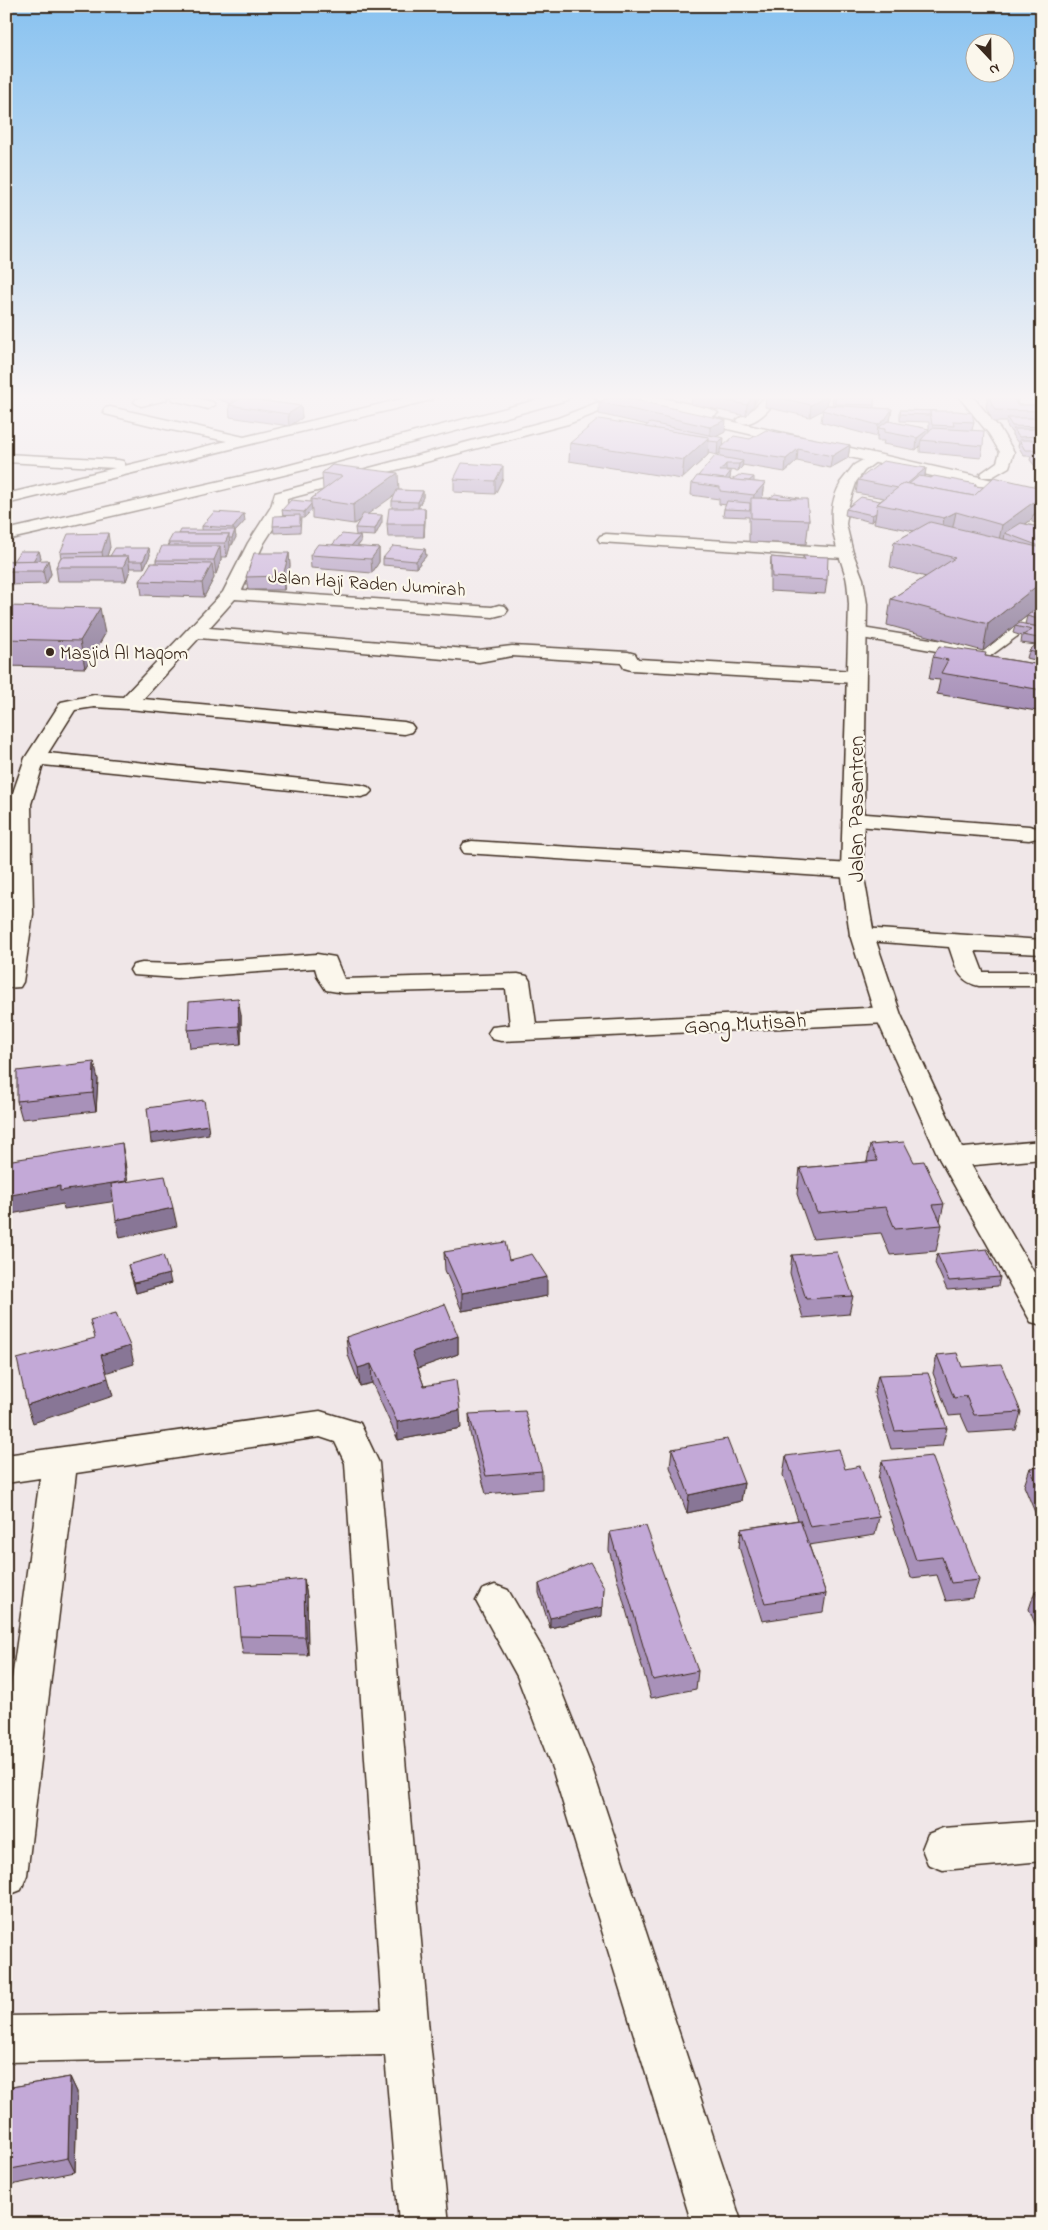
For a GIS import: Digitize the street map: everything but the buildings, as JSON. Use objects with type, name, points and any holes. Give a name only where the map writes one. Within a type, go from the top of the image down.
[{"type":"main road","points":[[6,521],[93,501]]},
{"type":"main road","points":[[6,535],[150,501]]},
{"type":"main road","points":[[128,703],[193,632],[231,594],[256,543],[279,507],[280,501]]},
{"type":"main road","name":"Jalan Pasantren","points":[[842,501],[838,524],[854,579],[858,604],[852,871],[862,935],[888,1015],[953,1158],[1042,1314]]},
{"type":"main road","points":[[606,539],[845,553]]},
{"type":"main road","name":"Jalan Haji Raden Jumirah","points":[[231,594],[493,612],[499,610]]},
{"type":"main road","points":[[856,632],[963,651],[986,652],[1042,610]]},
{"type":"main road","points":[[1021,625],[1042,631]]},
{"type":"main road","points":[[193,632],[478,656],[512,651],[590,655],[628,658],[631,664],[855,677]]},
{"type":"main road","points":[[963,651],[981,659],[998,662]]},
{"type":"main road","points":[[12,982],[22,914],[20,804],[35,758],[68,706],[94,701],[128,703],[404,728]]},
{"type":"main road","points":[[35,758],[361,791]]},
{"type":"main road","points":[[853,820],[1028,833]]},
{"type":"main road","points":[[472,848],[852,871]]},
{"type":"main road","points":[[862,935],[955,940],[959,943],[1042,947]]},
{"type":"main road","points":[[959,943],[973,976],[979,978],[1042,979]]},
{"type":"main road","name":"Gang Mutisah","points":[[142,970],[177,971],[317,961],[326,962],[330,978],[335,985],[344,986],[518,981],[512,1032],[888,1015]]},
{"type":"main road","points":[[953,1158],[1042,1150]]},
{"type":"main road","points":[[6,1469],[320,1424],[348,1432],[362,1463],[406,2032],[424,2224]]},
{"type":"main road","points":[[6,1875],[60,1461]]},
{"type":"main road","points":[[495,1601],[534,1670],[573,1771],[717,2224]]},
{"type":"main road","points":[[943,1849],[1042,1842]]},
{"type":"main road","points":[[6,2040],[406,2032]]},
{"type":"place","name":"Masjid Al Maqom","points":[[50,652]]}]
